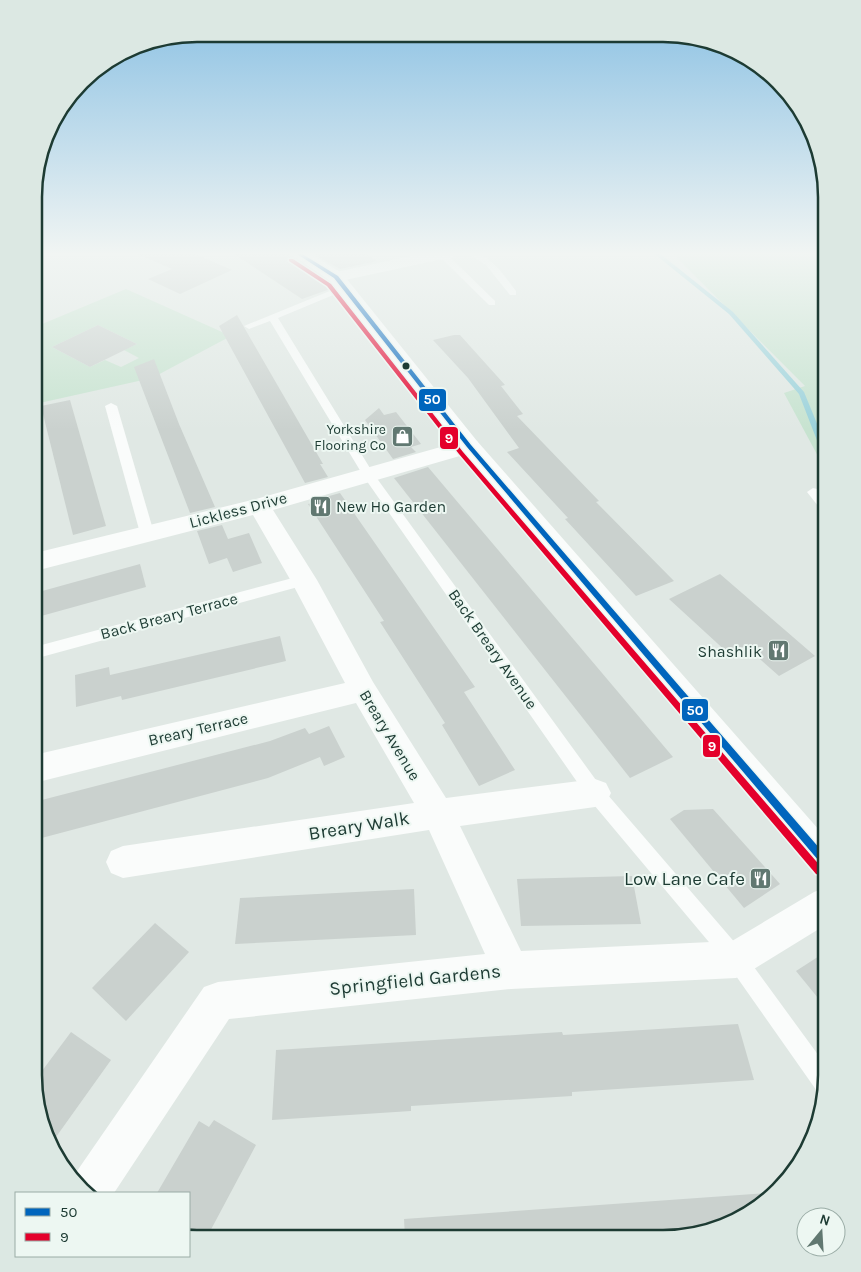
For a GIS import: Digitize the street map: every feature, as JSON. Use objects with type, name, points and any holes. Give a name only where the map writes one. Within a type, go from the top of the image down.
[{"type":"street","points":[[364,311],[469,446],[818,853]]},
{"type":"street","name":"Lickless Drive","points":[[42,560],[259,506],[469,446]]},
{"type":"street","name":"Breary Avenue","points":[[259,506],[304,580],[363,690],[438,814],[511,970]]},
{"type":"street","name":"Breary Terrace","points":[[42,766],[363,690]]},
{"type":"street","name":"Breary Walk","points":[[123,862],[595,792]]},
{"type":"street","name":"Springfield Gardens","points":[[92,1188],[218,1002],[511,970],[736,958],[818,909]]},
{"type":"lane","points":[[249,326],[280,311]]},
{"type":"lane","name":"Back Breary Avenue","points":[[274,320],[368,474],[595,792],[736,958],[818,1073]]},
{"type":"lane","points":[[110,406],[147,533]]},
{"type":"lane","points":[[813,492],[818,498]]},
{"type":"lane","name":"Back Breary Terrace","points":[[42,651],[304,580]]},
{"type":"green space","points":[[72,311],[176,311],[231,336],[152,378],[42,402],[42,324]],"holes":[[[98,325],[137,344],[124,350],[139,358],[121,367],[105,360],[90,367],[52,347]]]},
{"type":"green space","points":[[730,311],[818,311],[818,456],[784,393],[805,386]]},
{"type":"building","points":[[237,315],[323,464],[320,464],[328,477],[305,483],[219,326]]},
{"type":"building","points":[[98,325],[137,344],[90,367],[52,347]]},
{"type":"building","points":[[460,335],[505,385],[501,386],[523,414],[517,416],[599,501],[596,502],[674,581],[636,596],[565,519],[568,518],[507,452],[519,448],[468,378],[433,340]]},
{"type":"building","points":[[154,359],[179,424],[215,507],[190,513],[134,367]]},
{"type":"building","points":[[70,400],[106,526],[73,535],[42,406]]},
{"type":"building","points":[[379,408],[384,415],[396,412],[421,444],[411,447],[416,452],[393,459],[365,420]]},
{"type":"building","points":[[428,467],[673,757],[630,778],[394,478]]},
{"type":"building","points":[[340,493],[475,687],[464,692],[515,770],[479,786],[442,725],[445,723],[380,622],[384,621],[308,504],[316,502],[315,500]]},
{"type":"building","points":[[222,525],[228,539],[249,533],[262,563],[233,572],[227,558],[209,564],[197,531]]},
{"type":"building","points":[[140,564],[146,587],[42,616],[42,591]]},
{"type":"building","points":[[720,574],[815,656],[779,676],[745,646],[729,654],[669,599]]},
{"type":"building","points":[[280,636],[286,661],[122,700],[121,696],[76,707],[75,675],[109,667],[110,675]]},
{"type":"building","points":[[329,726],[345,757],[324,766],[320,757],[268,778],[42,838],[42,800],[270,741],[305,728],[309,734]]},
{"type":"building","points":[[713,809],[780,884],[744,908],[670,819],[684,810]]},
{"type":"building","points":[[632,876],[641,924],[521,926],[517,879]]},
{"type":"building","points":[[414,889],[416,935],[235,944],[240,898]]},
{"type":"building","points":[[155,923],[189,952],[126,1021],[92,988]]},
{"type":"building","points":[[818,957],[818,998],[796,971]]},
{"type":"building","points":[[738,1024],[754,1080],[572,1092],[572,1096],[411,1106],[411,1111],[272,1120],[276,1050],[562,1032],[563,1035]]},
{"type":"building","points":[[71,1032],[111,1060],[56,1137],[45,1105],[42,1071]]},
{"type":"building","points":[[214,1120],[256,1145],[211,1230],[190,1229],[190,1192],[158,1192],[199,1121],[209,1127]]},
{"type":"building","points":[[762,1193],[741,1209],[723,1218],[694,1227],[663,1230],[405,1230],[404,1219]]},
{"type":"waterway","points":[[729,311],[802,393],[818,433]]},
{"type":"transit line","name":"9","points":[[350,311],[461,453],[818,870]]},
{"type":"transit line","name":"50","points":[[363,311],[469,446],[818,853]]},
{"type":"place","name":"Yorkshire Flooring Co","points":[[402,437]]},
{"type":"place","name":"New Ho Garden","points":[[320,506]]},
{"type":"place","name":"Shashlik","points":[[778,651]]},
{"type":"place","name":"Low Lane Cafe","points":[[761,879]]}]
